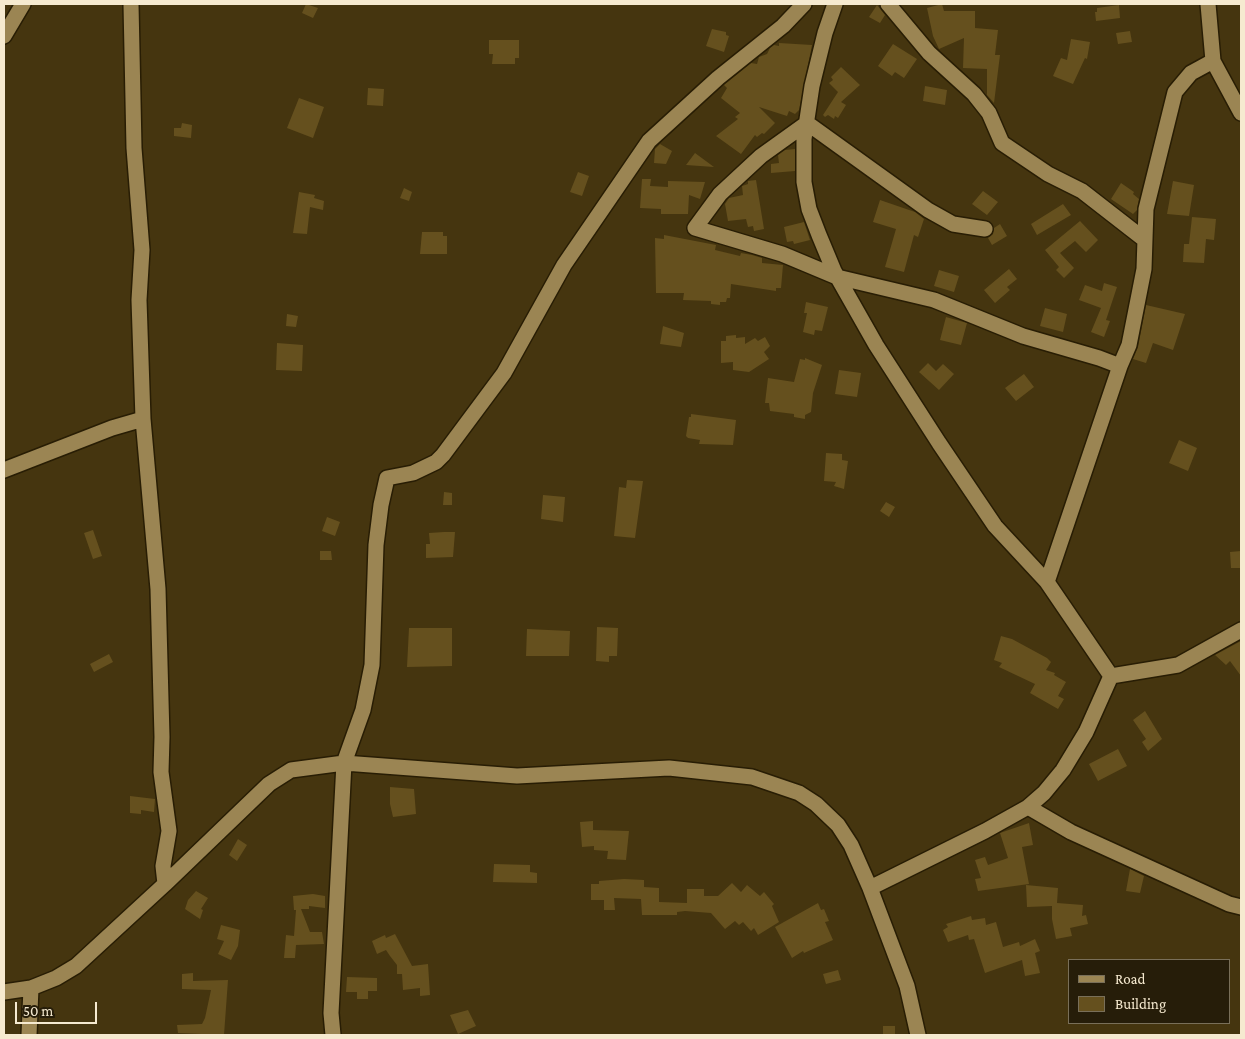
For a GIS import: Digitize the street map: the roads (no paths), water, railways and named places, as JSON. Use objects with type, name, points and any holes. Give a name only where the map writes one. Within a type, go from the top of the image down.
[{"type":"street","points":[[4,36],[23,4]]},
{"type":"street","points":[[131,4],[134,148],[142,250],[139,300],[144,419],[158,589],[162,737],[160,772],[170,831],[163,866],[166,884]]},
{"type":"street","points":[[333,1035],[331,1012],[344,763],[363,710],[372,665],[376,545],[381,505],[387,478],[413,472],[428,466],[443,455],[504,373],[564,265],[649,141],[718,78],[783,26],[804,4]]},
{"type":"street","points":[[835,4],[820,51],[807,123],[804,182],[809,209],[837,277],[876,345],[995,526],[1047,582],[1111,676]]},
{"type":"street","points":[[888,4],[929,53],[974,94],[989,113],[1002,143],[1048,174],[1082,191],[1145,240]]},
{"type":"street","points":[[1208,4],[1213,62],[1241,113]]},
{"type":"street","points":[[1047,582],[1120,366],[1129,345],[1144,269],[1146,209],[1175,92],[1191,73],[1213,62]]},
{"type":"street","points":[[807,123],[928,210],[953,224],[985,229]]},
{"type":"street","points":[[807,123],[761,156],[720,194],[695,228],[782,254],[837,277],[934,300],[1023,336],[1120,366]]},
{"type":"street","points":[[4,470],[112,428],[144,419]]},
{"type":"street","points":[[1111,676],[1178,665],[1241,630]]},
{"type":"street","points":[[870,888],[1028,807],[1044,793],[1063,770],[1086,732],[1111,676]]},
{"type":"street","points":[[4,992],[31,988],[56,978],[76,966],[166,884],[269,784],[291,770],[344,763],[517,776],[669,768],[752,777],[798,793],[816,804],[838,825],[851,845],[870,888],[907,986],[918,1035]]},
{"type":"street","points":[[1028,807],[1071,832],[1229,904],[1241,907]]},
{"type":"street","points":[[29,1035],[31,988]]}]
